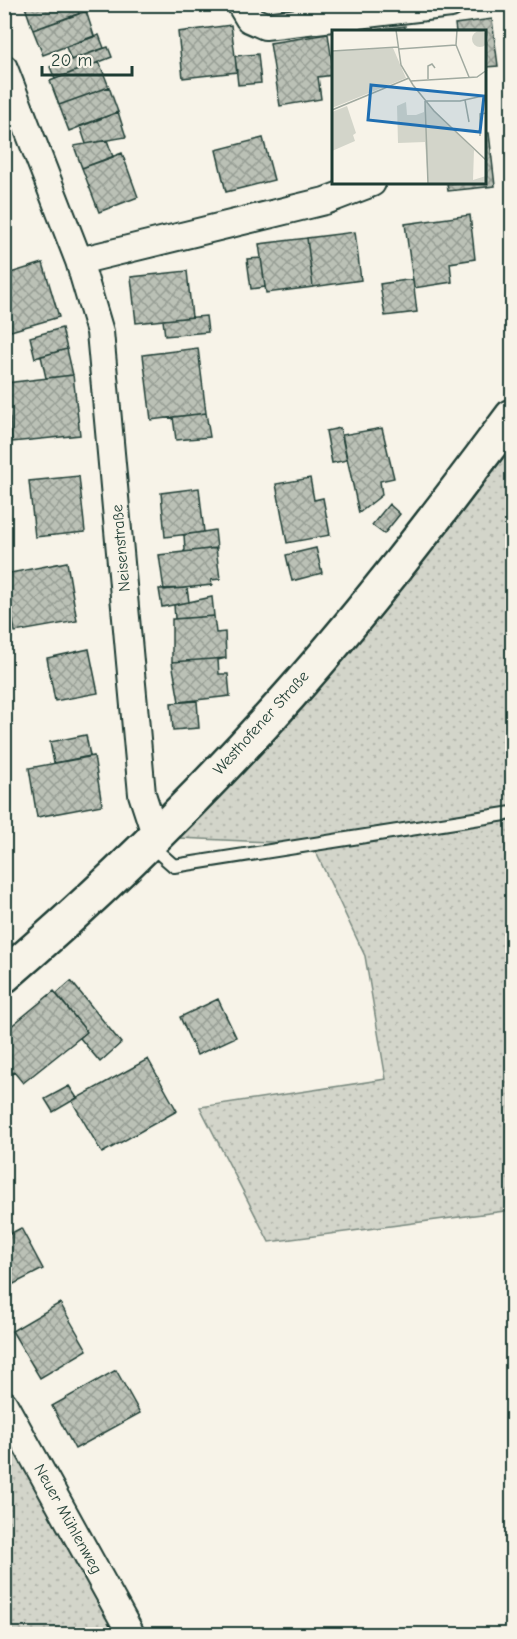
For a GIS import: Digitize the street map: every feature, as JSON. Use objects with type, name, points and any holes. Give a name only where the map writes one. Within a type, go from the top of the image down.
[{"type":"street","points":[[240,4],[249,20],[265,26],[451,4]]},
{"type":"street","name":"Neisenstraße","points":[[4,68],[79,261],[100,332],[142,794],[152,840]]},
{"type":"street","points":[[79,261],[325,201],[369,184]]},
{"type":"street","name":"Westhofener Straße","points":[[4,976],[79,911],[152,840],[289,696],[406,554],[513,416]]},
{"type":"street","name":"Neuer Mühlenweg","points":[[4,1404],[131,1635]]},
{"type":"lane","points":[[152,840],[174,866],[513,813]]},
{"type":"shaded area","points":[[512,416],[512,1210],[269,1242],[200,1107],[386,1079],[365,956],[312,844],[156,837]]},
{"type":"shaded area","points":[[4,1425],[118,1634],[5,1634]]},
{"type":"building","points":[[24,4],[76,4],[79,14],[33,30]]},
{"type":"building","points":[[86,11],[94,36],[43,55],[33,30]]},
{"type":"building","points":[[492,19],[498,66],[487,67],[487,30],[456,30],[455,24]]},
{"type":"building","points":[[231,25],[237,72],[183,78],[178,32]]},
{"type":"building","points":[[405,26],[405,30],[374,30]]},
{"type":"building","points":[[328,34],[332,75],[318,77],[321,99],[280,106],[270,43]]},
{"type":"building","points":[[99,35],[104,48],[71,60],[66,47]]},
{"type":"building","points":[[108,47],[112,57],[55,79],[50,67]]},
{"type":"building","points":[[258,54],[261,83],[238,85],[235,56]]},
{"type":"building","points":[[99,62],[109,87],[59,105],[50,81]]},
{"type":"building","points":[[109,87],[118,112],[69,131],[59,105]]},
{"type":"building","points":[[118,112],[126,137],[86,144],[80,126]]},
{"type":"building","points":[[487,133],[489,133],[495,186],[448,191],[447,184],[487,184]]},
{"type":"building","points":[[263,138],[274,180],[226,192],[216,150]]},
{"type":"building","points":[[107,140],[113,157],[82,168],[74,146]]},
{"type":"building","points":[[122,153],[138,197],[99,212],[82,168]]},
{"type":"building","points":[[470,215],[475,259],[450,263],[452,282],[414,288],[405,224]]},
{"type":"building","points":[[355,232],[361,280],[313,287],[307,238]]},
{"type":"building","points":[[307,238],[313,287],[266,293],[259,244]]},
{"type":"building","points":[[261,258],[265,287],[251,289],[247,259]]},
{"type":"building","points":[[43,263],[59,317],[4,333],[4,275]]},
{"type":"building","points":[[187,271],[192,317],[136,323],[131,277]]},
{"type":"building","points":[[413,279],[417,312],[385,316],[380,284]]},
{"type":"building","points":[[206,316],[208,332],[165,336],[163,320]]},
{"type":"building","points":[[62,328],[67,349],[35,358],[30,337]]},
{"type":"building","points":[[198,348],[206,413],[151,420],[143,355]]},
{"type":"building","points":[[67,349],[73,375],[46,378],[41,356]]},
{"type":"building","points":[[73,375],[80,435],[12,442],[6,383]]},
{"type":"building","points":[[206,413],[210,437],[176,440],[173,417]]},
{"type":"building","points":[[340,428],[347,460],[332,463],[326,431]]},
{"type":"building","points":[[382,428],[394,478],[380,481],[382,495],[359,513],[342,435]]},
{"type":"building","points":[[79,476],[85,532],[35,537],[29,481]]},
{"type":"building","points":[[310,478],[314,500],[323,498],[330,535],[287,543],[276,484]]},
{"type":"building","points":[[199,488],[204,532],[165,537],[161,493]]},
{"type":"building","points":[[389,504],[400,514],[384,534],[372,525]]},
{"type":"building","points":[[215,530],[217,548],[183,552],[185,550],[184,535]]},
{"type":"building","points":[[216,548],[220,579],[211,580],[212,585],[164,590],[159,555]]},
{"type":"building","points":[[316,548],[322,573],[292,581],[286,555]]},
{"type":"building","points":[[67,562],[77,621],[15,632],[5,574]]},
{"type":"building","points":[[187,588],[189,602],[162,607],[159,589]]},
{"type":"building","points":[[212,597],[214,616],[175,619],[174,605]]},
{"type":"building","points":[[214,616],[216,633],[225,632],[226,658],[172,662],[172,619]]},
{"type":"building","points":[[89,649],[98,693],[55,701],[47,658]]},
{"type":"building","points":[[226,658],[218,660],[219,674],[228,674],[230,696],[179,702],[172,662]]},
{"type":"building","points":[[197,701],[199,728],[173,730],[171,703]]},
{"type":"building","points":[[86,735],[90,756],[54,763],[50,742]]},
{"type":"building","points":[[94,756],[102,805],[37,817],[29,768]]},
{"type":"building","points":[[71,981],[121,1043],[100,1062],[80,1038],[87,1032],[56,994]]},
{"type":"building","points":[[54,991],[87,1032],[23,1083],[14,1072],[4,1080],[4,1032]]},
{"type":"building","points":[[218,999],[236,1037],[197,1055],[180,1017]]},
{"type":"building","points":[[148,1059],[177,1111],[102,1153],[72,1101]]},
{"type":"building","points":[[69,1086],[77,1098],[53,1112],[45,1099]]},
{"type":"building","points":[[21,1228],[43,1269],[4,1289],[4,1237]]},
{"type":"building","points":[[60,1303],[87,1350],[40,1378],[12,1331]]},
{"type":"building","points":[[116,1370],[140,1413],[75,1449],[52,1406]]}]
